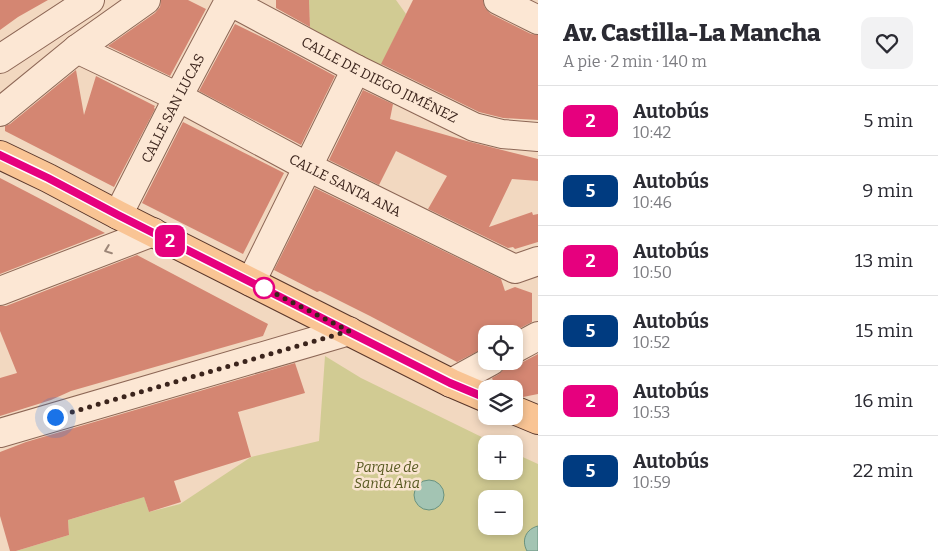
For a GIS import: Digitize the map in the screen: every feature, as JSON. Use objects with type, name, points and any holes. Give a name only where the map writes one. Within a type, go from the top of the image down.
[{"type":"main road","points":[[0,155],[450,383],[478,395]]},
{"type":"main road","points":[[523,414],[538,420]]},
{"type":"street","points":[[0,59],[90,0]]},
{"type":"street","points":[[0,112],[77,49],[146,0]]},
{"type":"street","name":"CALLE DE DIEGO JIMÉNEZ","points":[[229,0],[356,69],[474,127],[502,134],[538,137]]},
{"type":"street","name":"CALLE SAN LUCAS","points":[[118,215],[229,0]]},
{"type":"street","points":[[498,0],[538,20]]},
{"type":"street","name":"CALLE SANTA ANA","points":[[77,49],[178,97],[308,167],[526,265]]},
{"type":"street","points":[[250,282],[356,69]]},
{"type":"street","points":[[0,291],[153,232]]},
{"type":"street","points":[[0,433],[349,331]]},
{"type":"street","points":[[523,344],[538,336]]},
{"type":"street","points":[[450,383],[478,368]]},
{"type":"green space","points":[[309,0],[396,0],[406,14],[381,66],[310,30]]},
{"type":"green space","name":"Parque de Santa Ana","points":[[325,356],[361,378],[478,435],[478,480],[523,480],[523,457],[538,464],[538,551],[16,551],[69,535],[68,520],[128,502],[141,487],[149,512],[180,504],[251,457],[319,441]]},
{"type":"shaded area","points":[[429,480],[440,484],[444,495],[440,506],[429,510],[418,506],[414,495],[418,484]]},
{"type":"shaded area","points":[[538,526],[538,551],[527,551],[525,547],[526,536],[530,530]]},
{"type":"building","points":[[0,0],[48,0],[0,30]]},
{"type":"building","points":[[161,0],[188,0],[206,9],[170,76],[108,46],[155,13],[160,7]]},
{"type":"building","points":[[276,0],[309,0],[310,27],[276,8]]},
{"type":"building","points":[[413,0],[483,0],[485,8],[491,14],[531,34],[538,35],[538,120],[503,118],[479,112],[381,64]]},
{"type":"building","points":[[235,24],[335,76],[301,145],[199,91]]},
{"type":"building","points":[[76,70],[84,115],[96,76],[155,106],[114,187],[5,131],[5,126],[10,124]]},
{"type":"building","points":[[363,90],[393,104],[390,119],[538,159],[538,181],[512,179],[489,227],[532,212],[533,215],[538,214],[538,242],[515,249],[513,247],[508,248],[428,209],[447,176],[396,151],[379,185],[329,160]]},
{"type":"building","points":[[183,122],[284,173],[243,254],[142,203]]},
{"type":"building","points":[[0,178],[29,193],[105,233],[0,274]]},
{"type":"building","points":[[315,188],[501,279],[505,291],[515,287],[532,293],[532,322],[523,327],[523,325],[478,325],[478,351],[457,362],[370,316],[274,270]]},
{"type":"building","points":[[137,255],[268,324],[263,336],[71,391],[51,400],[0,416],[0,378],[17,373],[0,331],[0,306],[6,306]]},
{"type":"building","points":[[538,354],[538,394],[523,397],[523,380],[493,380],[492,378],[503,370],[523,370],[523,362]]},
{"type":"building","points":[[295,363],[305,393],[238,412],[251,457],[174,481],[181,502],[149,512],[144,497],[68,520],[69,535],[16,551],[10,551],[0,516],[0,452],[26,442]]},
{"type":"bus line","name":"2","points":[[0,155],[450,383],[478,395]]},
{"type":"route","points":[[55,417],[349,331],[264,288]]}]
